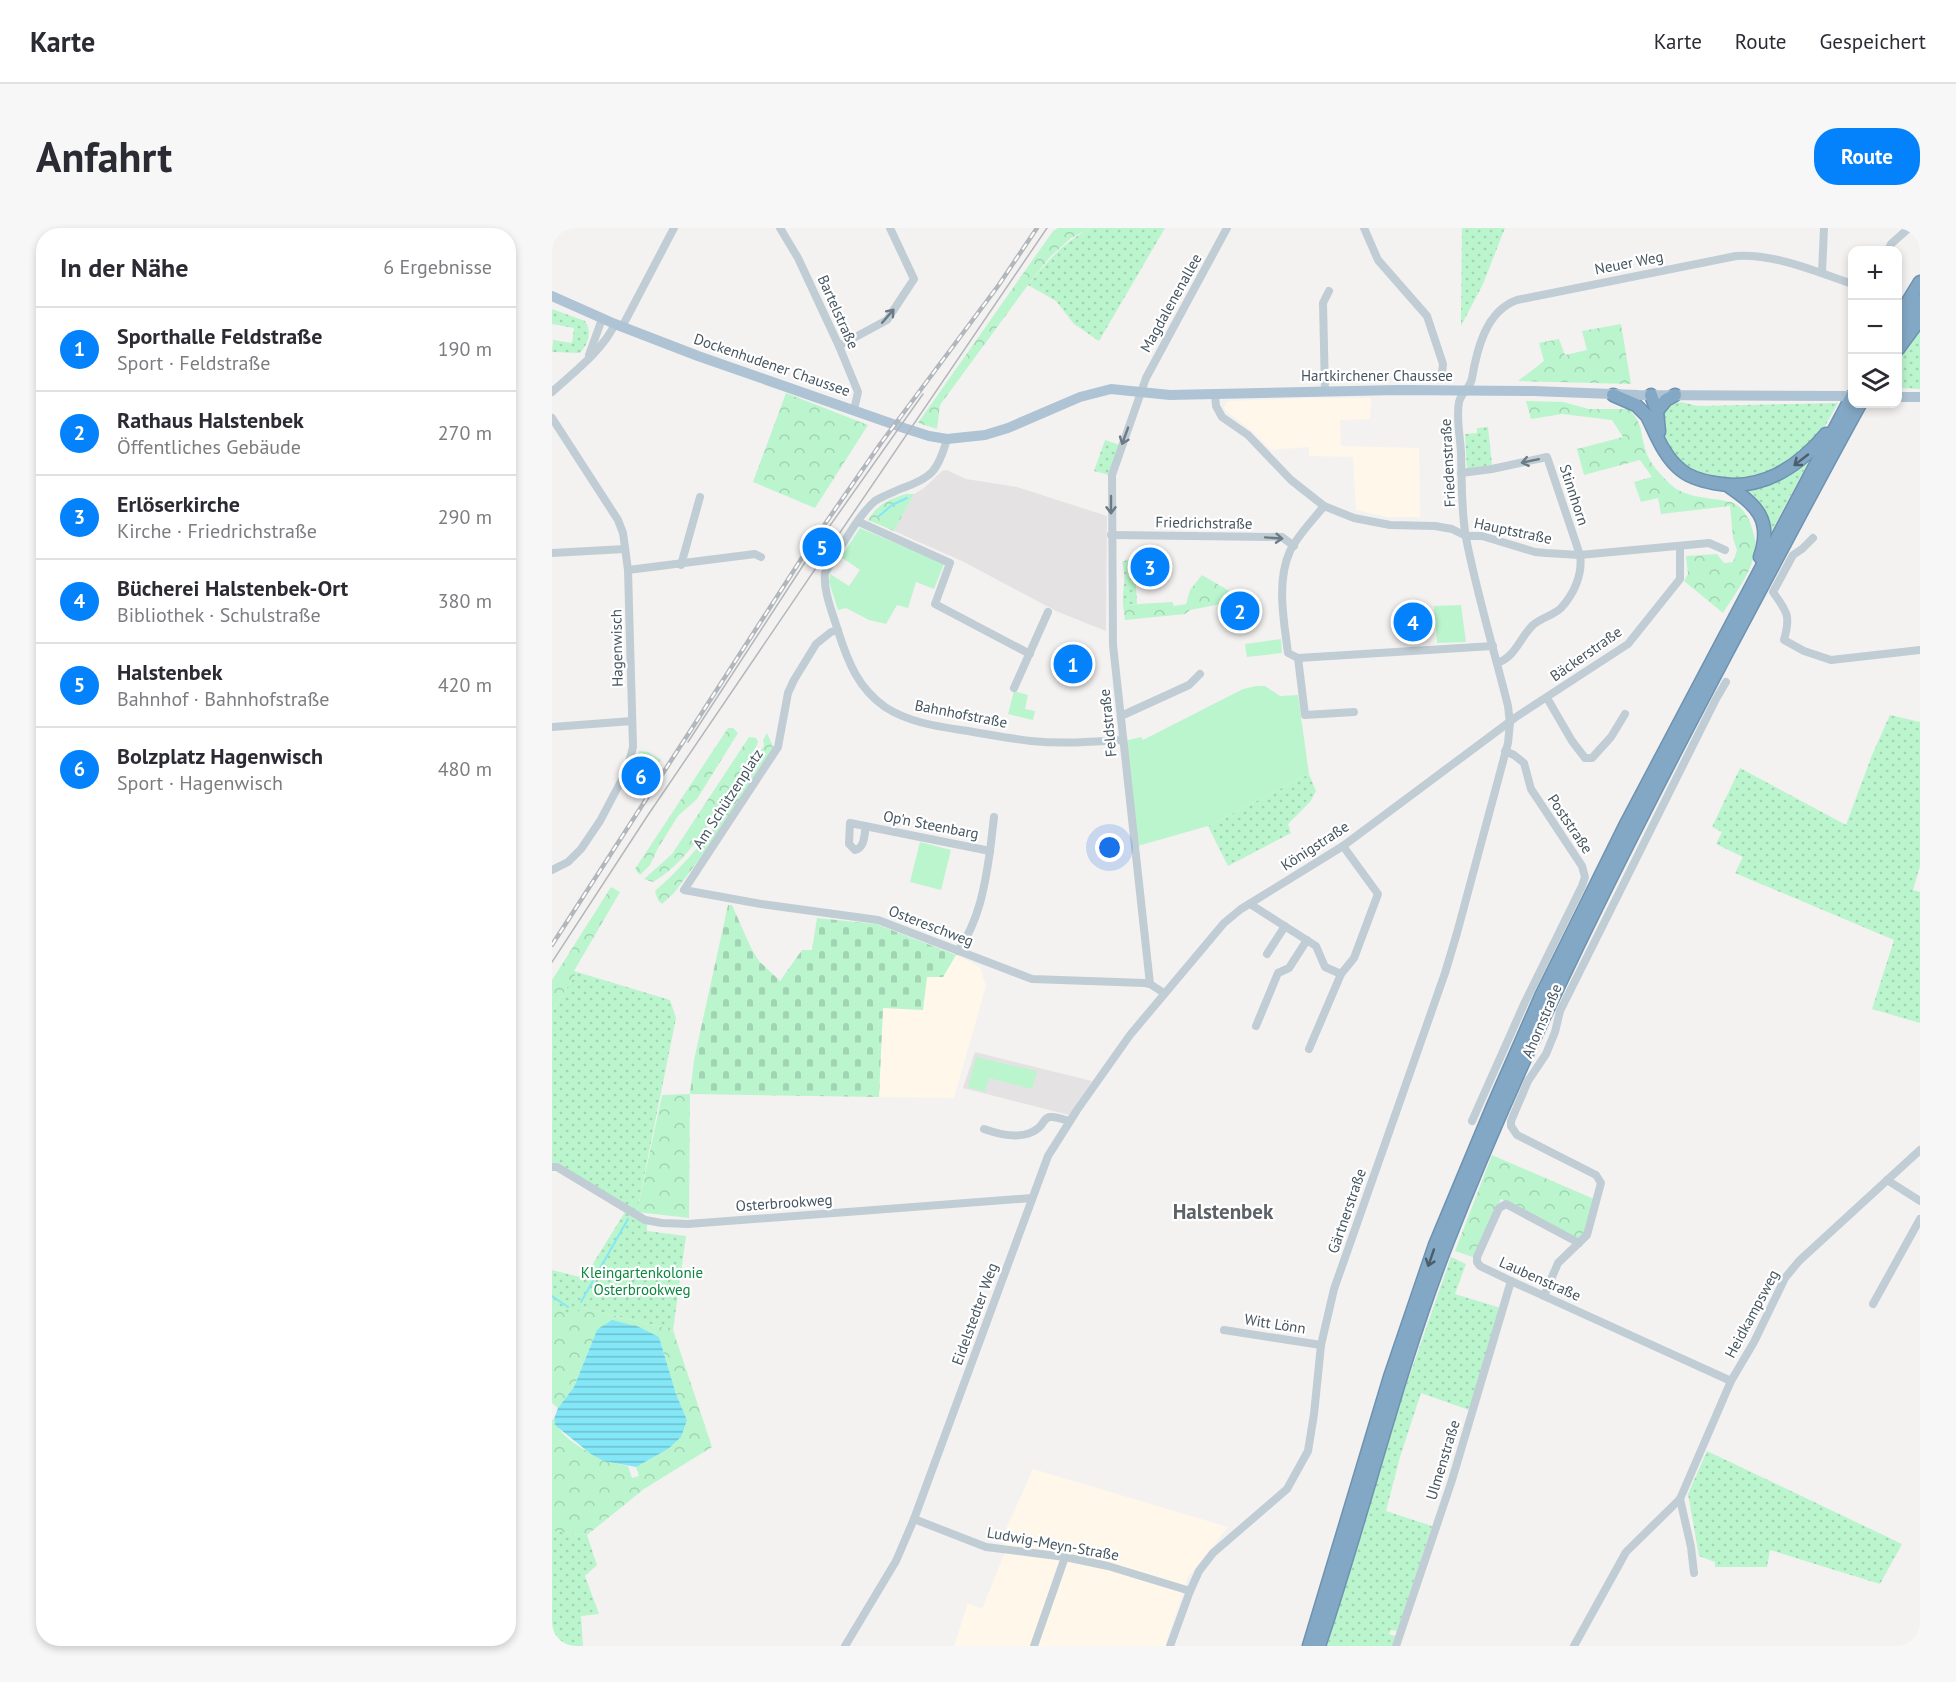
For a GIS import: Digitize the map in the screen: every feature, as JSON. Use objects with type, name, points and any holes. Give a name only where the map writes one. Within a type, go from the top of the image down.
[{"type":"highway","points":[[1902,311],[1920,282]]},
{"type":"highway","points":[[1902,331],[1920,301]]},
{"type":"highway","points":[[1902,344],[1920,319]]},
{"type":"highway","points":[[1613,395],[1652,413]]},
{"type":"highway","points":[[1651,395],[1648,404],[1660,442],[1669,459],[1682,471],[1705,481],[1727,485],[1759,482],[1792,467],[1809,454],[1840,417]]},
{"type":"highway","points":[[1652,413],[1675,395]]},
{"type":"highway","points":[[1309,1646],[1390,1377],[1435,1245],[1521,1041],[1557,963],[1660,757],[1848,403]]},
{"type":"highway","points":[[1319,1646],[1399,1382],[1446,1246],[1502,1111],[1552,998],[1634,832],[1858,408]]},
{"type":"highway","points":[[1727,485],[1747,498],[1755,507],[1764,526],[1762,550],[1749,589]]},
{"type":"main road","name":"Dockenhudener Chaussee","points":[[552,296],[618,326],[912,431]]},
{"type":"main road","name":"Hartkirchener Chaussee","points":[[912,431],[946,438],[973,437],[993,433],[1099,391],[1117,389],[1140,394],[1170,395],[1325,391],[1465,391],[1613,395],[1848,396]]},
{"type":"main road","points":[[1902,397],[1920,398]]},
{"type":"street","points":[[552,392],[618,326],[674,228]]},
{"type":"street","name":"Bartelstraße","points":[[780,228],[803,267],[858,392],[854,410]]},
{"type":"street","points":[[839,346],[887,320],[915,279],[890,228]]},
{"type":"street","name":"Magdalenenallee","points":[[1140,394],[1151,368],[1227,228]]},
{"type":"street","points":[[1364,228],[1378,260],[1427,316],[1443,364],[1442,373]]},
{"type":"street","points":[[1822,273],[1824,228]]},
{"type":"street","points":[[1890,246],[1909,228]]},
{"type":"street","name":"Neuer Weg","points":[[1465,391],[1472,382],[1473,370],[1485,329],[1501,309],[1517,300],[1739,255],[1762,256],[1848,283]]},
{"type":"street","points":[[1325,391],[1323,303],[1329,291]]},
{"type":"street","points":[[588,358],[602,319]]},
{"type":"street","name":"Friedenstraße","points":[[1465,391],[1459,404],[1466,536]]},
{"type":"street","name":"Feldstraße","points":[[1140,394],[1112,475],[1111,534],[1113,645],[1150,984]]},
{"type":"street","name":"Hauptstraße","points":[[1215,395],[1216,406],[1222,417],[1248,435],[1291,480],[1324,506],[1368,522],[1435,526],[1466,536],[1482,536],[1535,552],[1580,555],[1709,543],[1725,550]]},
{"type":"street","name":"Hagenwisch","points":[[552,418],[618,520],[623,533],[628,570],[633,747],[627,770],[617,791],[581,849],[568,862],[552,870]]},
{"type":"street","name":"Bahnhofstraße","points":[[946,438],[938,465],[933,473],[923,481],[881,497],[870,507],[825,573],[838,630],[855,676],[884,706],[900,716],[940,727],[1032,741],[1074,743],[1123,740]]},
{"type":"street","name":"Stinnhorn","points":[[1461,473],[1547,458],[1580,555]]},
{"type":"street","points":[[681,565],[700,497]]},
{"type":"street","points":[[1324,506],[1294,546],[1286,567],[1282,599],[1288,653],[1298,658],[1493,646]]},
{"type":"street","points":[[859,522],[950,563],[935,604],[1030,654]]},
{"type":"street","name":"Friedrichstraße","points":[[1111,534],[1282,537],[1294,546]]},
{"type":"street","points":[[1466,536],[1510,721],[1510,734],[1505,751]]},
{"type":"street","points":[[1814,538],[1792,555],[1773,592],[1788,612],[1789,622],[1784,640],[1804,651],[1831,660],[1920,650]]},
{"type":"street","name":"Bäckerstraße","points":[[1510,721],[1628,644],[1677,585],[1682,573],[1680,546]]},
{"type":"street","points":[[552,553],[625,549]]},
{"type":"street","points":[[628,570],[755,554],[760,557]]},
{"type":"street","points":[[1497,663],[1508,657],[1533,625],[1561,608],[1579,579],[1582,566],[1580,555]]},
{"type":"street","points":[[1014,688],[1048,612]]},
{"type":"street","name":"Am Schützenplatz","points":[[684,890],[778,747],[788,693],[794,680],[816,644],[831,632],[838,630]]},
{"type":"street","points":[[1298,658],[1305,715],[1354,712]]},
{"type":"street","points":[[1120,716],[1190,685],[1200,674]]},
{"type":"street","name":"Ahornstraße","points":[[1544,1296],[1558,1263],[1587,1235],[1601,1188],[1600,1178],[1517,1136],[1511,1126],[1511,1121],[1528,1081],[1546,1054],[1560,1011],[1591,946],[1726,682]]},
{"type":"street","name":"Bäckerstraße","points":[[1547,698],[1572,741],[1585,758],[1592,758],[1600,750],[1624,714]]},
{"type":"street","points":[[552,727],[632,721]]},
{"type":"street","name":"Königstraße","points":[[1150,1010],[1224,923],[1250,904],[1343,846],[1510,721]]},
{"type":"street","name":"Poststraße","points":[[1473,1121],[1525,1002],[1582,886],[1584,877],[1582,866],[1531,789],[1524,763],[1505,751]]},
{"type":"street","name":"Gärtnerstraße","points":[[1170,1646],[1199,1571],[1213,1553],[1280,1496],[1296,1476],[1309,1446],[1322,1346],[1334,1289],[1457,933],[1505,751]]},
{"type":"street","name":"Op'n Steenbarg","points":[[958,951],[973,925],[984,890],[994,817]]},
{"type":"street","name":"Op'n Steenbarg","points":[[866,826],[990,851]]},
{"type":"street","points":[[1309,1048],[1341,974],[1354,958],[1378,894],[1358,870],[1343,846]]},
{"type":"street","name":"Ostereschweg","points":[[684,890],[760,904],[878,920],[1032,979],[1150,984]]},
{"type":"street","points":[[1250,904],[1316,946],[1325,967],[1341,974]]},
{"type":"street","points":[[1267,954],[1285,926]]},
{"type":"street","points":[[1256,1026],[1278,973],[1289,968],[1306,940]]},
{"type":"street","points":[[1150,984],[1164,993]]},
{"type":"street","name":"Eidelstedter Weg","points":[[850,1644],[896,1561],[914,1519],[1052,1148],[1150,1010]]},
{"type":"street","points":[[984,1129],[999,1134],[1027,1134],[1035,1131],[1045,1119],[1050,1117],[1054,1116],[1069,1121]]},
{"type":"street","name":"Heidkampsweg","points":[[1574,1646],[1626,1552],[1680,1499],[1731,1381],[1754,1342],[1785,1278],[1799,1261],[1920,1150]]},
{"type":"street","name":"Osterbrookweg","points":[[552,1167],[557,1167],[645,1220],[662,1223],[688,1224],[1032,1198]]},
{"type":"street","points":[[1887,1180],[1920,1201]]},
{"type":"street","name":"Laubenstraße","points":[[1579,1244],[1506,1204],[1498,1208],[1477,1257],[1477,1262],[1480,1266],[1511,1281],[1731,1381]]},
{"type":"street","points":[[1873,1304],[1920,1219]]},
{"type":"street","name":"Ulmenstraße","points":[[1396,1646],[1452,1480],[1511,1281]]},
{"type":"street","name":"Witt Lönn","points":[[1224,1330],[1322,1346]]},
{"type":"street","points":[[1680,1499],[1691,1546],[1694,1573]]},
{"type":"street","name":"Ludwig-Meyn-Straße","points":[[914,1519],[986,1547],[1065,1557],[1108,1566],[1190,1590]]},
{"type":"street","points":[[1034,1646],[1065,1557]]},
{"type":"shaded area","points":[[1371,398],[1370,419],[1340,420],[1341,446],[1419,448],[1420,517],[1387,517],[1356,510],[1353,457],[1309,456],[1309,447],[1271,450],[1224,407],[1228,401]]},
{"type":"shaded area","points":[[947,470],[966,479],[1017,487],[1107,516],[1106,631],[1056,611],[964,562],[894,531],[914,494],[942,471]]},
{"type":"shaded area","points":[[956,955],[980,967],[986,986],[954,1098],[879,1097],[883,1008],[927,977],[943,977]]},
{"type":"shaded area","points":[[975,1052],[1092,1081],[1069,1115],[963,1088]]},
{"type":"shaded area","points":[[1033,1469],[1228,1527],[1188,1577],[1165,1646],[954,1646],[968,1603],[982,1609],[1004,1555],[1002,1538]]},
{"type":"green space","points":[[1058,228],[1091,228],[1071,238],[1050,257],[1028,285],[940,405],[937,429],[918,423],[1053,231]]},
{"type":"green space","points":[[1091,228],[1165,228],[1099,341],[1074,324],[1056,301],[1028,285],[1064,246]]},
{"type":"green space","points":[[1462,228],[1505,228],[1483,284],[1461,326]]},
{"type":"green space","points":[[552,309],[585,321],[588,337],[580,353],[552,352],[553,340],[572,343],[574,328],[552,324]]},
{"type":"green space","points":[[1621,324],[1631,384],[1518,381],[1544,361],[1539,343],[1559,339],[1565,355],[1587,350],[1582,331]]},
{"type":"green space","points":[[1920,326],[1920,389],[1902,388],[1902,351]]},
{"type":"green space","points":[[786,393],[868,425],[815,508],[753,482]]},
{"type":"green space","points":[[1526,401],[1563,402],[1589,409],[1629,409],[1640,425],[1650,460],[1670,484],[1683,492],[1735,503],[1741,508],[1750,522],[1756,547],[1747,573],[1723,613],[1684,581],[1688,574],[1686,556],[1717,554],[1724,563],[1733,562],[1737,550],[1733,538],[1730,506],[1661,514],[1658,498],[1641,502],[1634,482],[1652,477],[1640,460],[1584,475],[1577,449],[1623,437],[1612,420],[1562,414],[1531,419]]},
{"type":"green space","points":[[1681,402],[1698,406],[1838,403],[1819,437],[1782,469],[1740,481],[1697,475],[1683,466],[1667,445],[1662,423],[1663,409],[1673,403]]},
{"type":"green space","points":[[1488,427],[1492,465],[1467,469],[1465,434],[1477,433],[1477,428]]},
{"type":"green space","points":[[1105,440],[1120,445],[1109,475],[1094,471]]},
{"type":"green space","points":[[1807,459],[1809,461],[1770,534],[1739,487]]},
{"type":"green space","points":[[906,494],[914,494],[894,531],[868,520],[884,503]]},
{"type":"green space","points":[[860,528],[944,564],[934,589],[916,582],[908,608],[897,605],[886,624],[869,620],[846,608],[838,610],[829,582],[830,574],[849,586],[860,570],[841,557]]},
{"type":"green space","points":[[1134,557],[1137,604],[1123,605],[1122,562]]},
{"type":"green space","points":[[1202,575],[1231,592],[1231,602],[1190,610],[1185,614],[1125,620],[1123,605],[1172,602],[1174,606],[1186,604],[1190,590]]},
{"type":"green space","points":[[1461,605],[1466,642],[1437,643],[1434,606]]},
{"type":"green space","points":[[1281,639],[1282,653],[1247,657],[1245,644]]},
{"type":"green space","points":[[1265,686],[1280,696],[1298,695],[1309,774],[1208,826],[1134,847],[1124,741],[1141,737],[1143,740],[1243,689]]},
{"type":"green space","points":[[1014,691],[1028,695],[1025,709],[1035,711],[1033,720],[1008,714]]},
{"type":"green space","points":[[1890,715],[1920,722],[1920,866],[1913,890],[1920,892],[1920,1023],[1872,1009],[1894,940],[1735,873],[1743,857],[1716,844],[1722,832],[1712,827],[1740,768],[1846,825],[1872,755]]},
{"type":"green space","points":[[728,728],[733,728],[738,733],[697,799],[678,816],[650,865],[640,875],[635,869]]},
{"type":"green space","points":[[767,733],[774,749],[704,853],[674,893],[662,904],[655,891],[688,859],[716,824],[742,785],[764,745],[763,740]]},
{"type":"green space","points":[[749,737],[756,738],[758,742],[754,752],[697,841],[669,871],[653,882],[644,879],[672,854]]},
{"type":"green space","points":[[639,751],[648,752],[661,760],[639,792],[628,785],[636,767]]},
{"type":"green space","points":[[1309,774],[1316,791],[1310,802],[1288,824],[1291,833],[1228,866],[1208,826]]},
{"type":"green space","points":[[920,842],[951,850],[941,890],[910,882]]},
{"type":"green space","points":[[611,887],[620,892],[574,971],[577,972],[552,1011],[552,980]]},
{"type":"green space","points":[[728,905],[732,905],[759,961],[780,981],[802,950],[812,950],[817,918],[876,924],[956,955],[943,977],[927,977],[923,1010],[883,1008],[879,1097],[690,1094],[694,1060]]},
{"type":"green space","points":[[577,972],[670,1000],[676,1018],[637,1212],[552,1164],[552,1011]]},
{"type":"green space","points":[[976,1057],[1037,1071],[1032,1089],[989,1078],[985,1092],[968,1087]]},
{"type":"green space","points":[[690,1094],[689,1218],[637,1212],[662,1095]]},
{"type":"green space","points":[[1492,1155],[1594,1199],[1584,1233],[1578,1239],[1501,1199],[1473,1257],[1455,1251]]},
{"type":"green space","name":"Kleingartenkolonie Osterbrookweg","points":[[625,1212],[647,1223],[647,1231],[686,1236],[673,1330],[584,1308],[570,1317],[552,1303],[552,1270],[584,1278]]},
{"type":"green space","points":[[1451,1257],[1466,1264],[1455,1294],[1501,1308],[1469,1410],[1421,1393],[1400,1457],[1386,1511],[1432,1526],[1397,1631],[1391,1630],[1389,1634],[1395,1636],[1392,1646],[1327,1646],[1401,1400]]},
{"type":"green space","points":[[552,1303],[570,1316],[584,1308],[673,1330],[712,1447],[644,1489],[587,1535],[552,1531],[552,1420],[554,1419],[565,1436],[585,1450],[608,1461],[628,1466],[632,1478],[639,1476],[636,1467],[668,1449],[687,1420],[676,1394],[659,1337],[597,1330],[574,1387],[558,1408],[552,1403]]},
{"type":"green space","points":[[1707,1451],[1902,1544],[1880,1584],[1770,1550],[1767,1567],[1715,1567],[1715,1562],[1699,1556],[1688,1494]]},
{"type":"green space","points":[[552,1531],[587,1535],[597,1565],[585,1576],[599,1614],[581,1616],[583,1646],[552,1646]]},
{"type":"water","points":[[612,1320],[639,1327],[659,1337],[676,1394],[687,1420],[681,1437],[668,1449],[636,1467],[604,1461],[591,1454],[556,1426],[554,1419],[558,1408],[574,1387],[597,1330]]},
{"type":"waterway","points":[[879,516],[892,505],[907,498]]},
{"type":"waterway","points":[[581,1302],[628,1219]]},
{"type":"waterway","points":[[552,1296],[568,1307]]},
{"type":"tram line","points":[[552,962],[648,815],[1047,228]]},
{"type":"tram line","points":[[688,742],[817,544],[923,394]]},
{"type":"railway","points":[[552,945],[809,547],[881,443],[998,286],[1037,228]]},
{"type":"place","name":"Halstenbek","points":[[822,547]]},
{"type":"place","name":"Erlöserkirche","points":[[1150,567]]},
{"type":"place","name":"Rathaus Halstenbek","points":[[1240,611]]},
{"type":"place","name":"Bücherei Halstenbek-Ort","points":[[1413,622]]},
{"type":"place","name":"Sporthalle Feldstraße","points":[[1073,664]]},
{"type":"place","name":"Bolzplatz Hagenwisch","points":[[641,776]]},
{"type":"district","name":"Halstenbek","points":[[1223,1212]]}]
